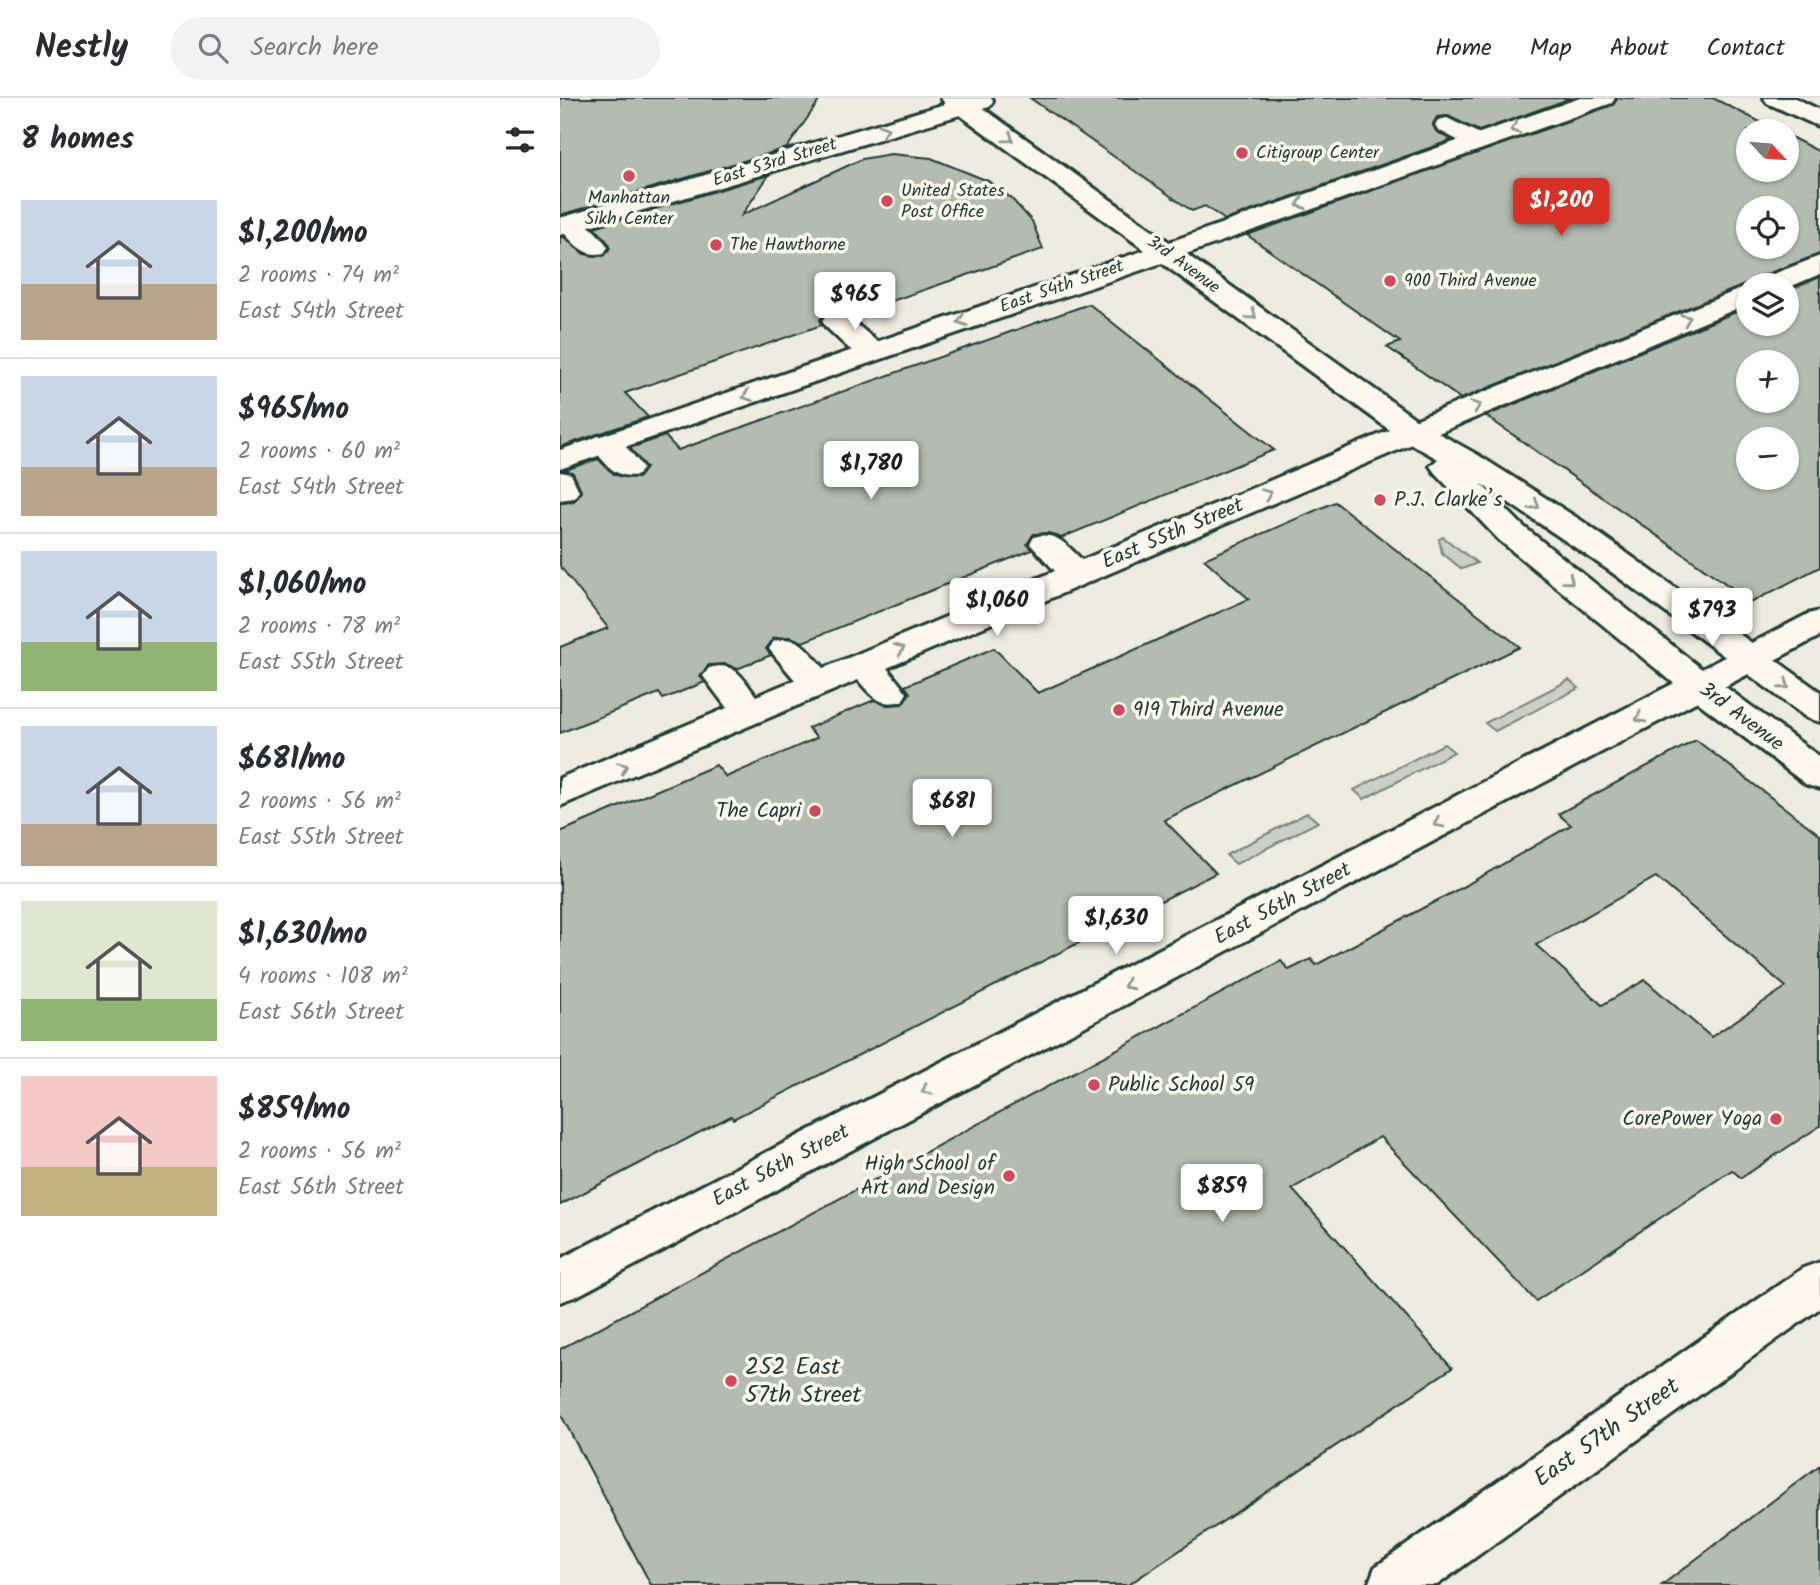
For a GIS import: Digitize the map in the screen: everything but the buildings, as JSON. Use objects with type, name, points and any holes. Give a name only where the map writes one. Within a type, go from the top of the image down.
[{"type":"main road","name":"East 54th Street","points":[[561,477],[606,444],[1166,252],[1603,98]]},
{"type":"main road","points":[[1776,98],[1820,120]]},
{"type":"main road","name":"East 53rd Street","points":[[565,226],[969,101]]},
{"type":"main road","name":"3rd Avenue","points":[[969,101],[1166,252],[1413,432],[1446,449],[1554,517],[1820,710]]},
{"type":"main road","points":[[1447,125],[1477,142]]},
{"type":"main road","points":[[565,226],[594,247]]},
{"type":"main road","points":[[1799,273],[1820,264]]},
{"type":"main road","name":"East 55th Street","points":[[560,793],[1413,432],[1736,299]]},
{"type":"main road","points":[[836,321],[872,352]]},
{"type":"main road","name":"3rd Avenue","points":[[1413,432],[1511,533],[1700,686],[1820,776]]},
{"type":"main road","points":[[606,444],[627,468]]},
{"type":"main road","points":[[1046,544],[1077,574]]},
{"type":"main road","name":"East 56th Street","points":[[560,1282],[1820,622]]},
{"type":"main road","points":[[786,649],[819,684]]},
{"type":"main road","points":[[864,665],[889,693]]},
{"type":"main road","points":[[721,676],[750,713]]},
{"type":"main road","name":"East 57th Street","points":[[1394,1585],[1820,1282]]},
{"type":"shaded area","points":[[1443,537],[1477,563],[1462,569],[1442,553],[1439,539]]},
{"type":"shaded area","points":[[1569,680],[1579,688],[1495,731],[1485,723]]},
{"type":"shaded area","points":[[1444,744],[1454,752],[1364,799],[1354,790]]},
{"type":"shaded area","points":[[1307,813],[1318,822],[1236,864],[1226,855]]},
{"type":"place","name":"Citigroup Center","points":[[1242,153]]},
{"type":"place","name":"Manhattan Sikh Center","points":[[629,176]]},
{"type":"place","name":"United States Post Office","points":[[887,201]]},
{"type":"place","name":"The Hawthorne","points":[[716,245]]},
{"type":"place","name":"900 Third Avenue","points":[[1390,281]]},
{"type":"place","name":"P.J. Clarke’s","points":[[1380,500]]},
{"type":"place","name":"919 Third Avenue","points":[[1119,710]]},
{"type":"place","name":"The Capri","points":[[815,811]]},
{"type":"place","name":"Public School 59","points":[[1094,1085]]},
{"type":"place","name":"CorePower Yoga","points":[[1776,1119]]},
{"type":"place","name":"High School of Art and Design","points":[[1009,1176]]},
{"type":"place","name":"252 East 57th Street","points":[[731,1381]]}]
